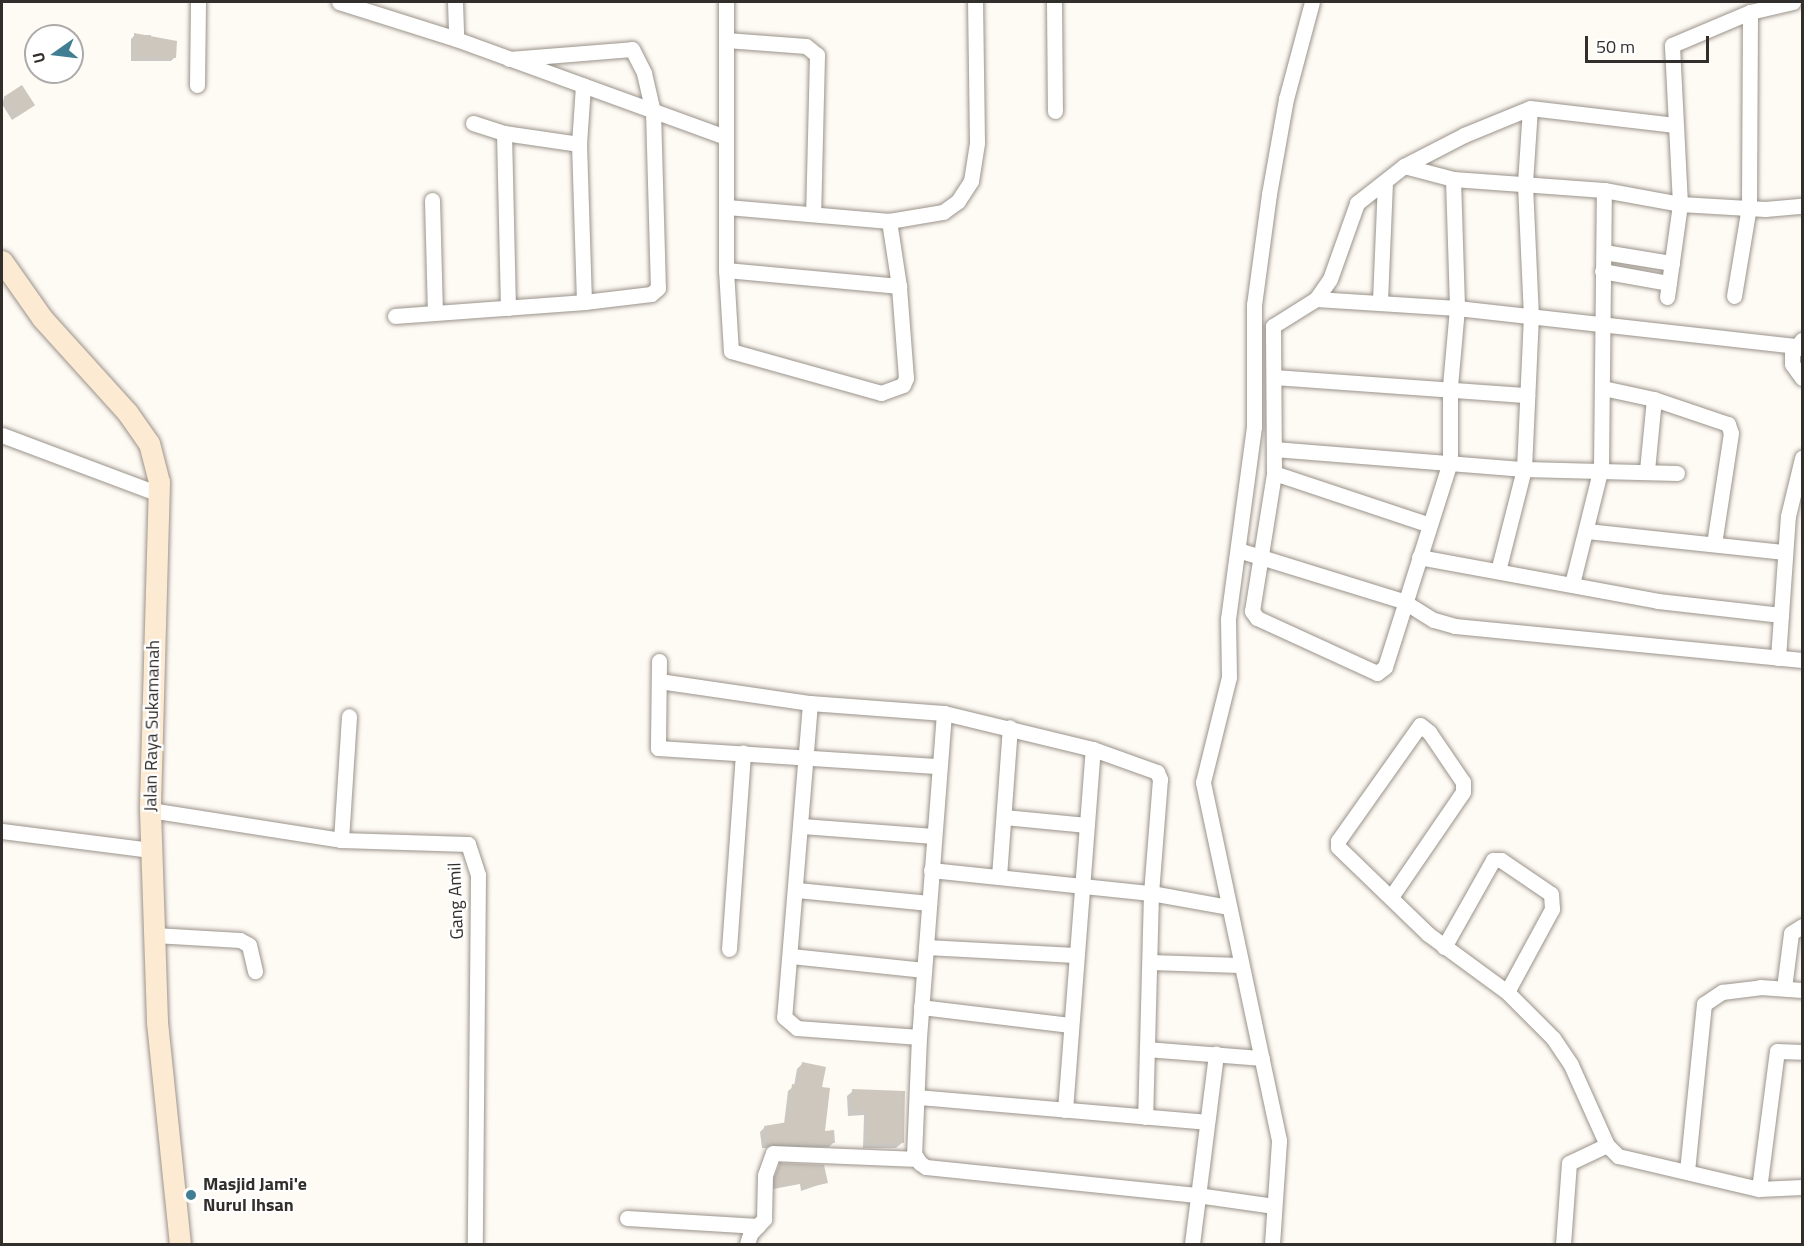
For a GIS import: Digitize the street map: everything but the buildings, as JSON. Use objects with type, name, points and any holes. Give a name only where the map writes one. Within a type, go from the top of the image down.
[{"type":"street","points":[[197,85],[198,2]]},
{"type":"street","points":[[339,2],[380,8],[509,59],[725,137]]},
{"type":"street","points":[[455,2],[456,39]]},
{"type":"street","points":[[726,2],[726,270],[731,351],[881,393],[898,389],[906,378],[899,286],[889,221]]},
{"type":"street","points":[[727,207],[889,221],[943,212],[958,201],[971,182],[977,142],[975,2]]},
{"type":"street","points":[[1054,2],[1055,111]]},
{"type":"street","points":[[1272,1245],[1279,1140],[1239,965],[1203,782],[1225,700],[1228,619],[1254,427],[1254,305],[1258,272],[1286,99],[1312,2]]},
{"type":"street","points":[[1602,271],[1668,290],[1680,204],[1672,45],[1750,12],[1793,2]]},
{"type":"street","points":[[1734,296],[1749,206],[1750,12]]},
{"type":"street","points":[[726,40],[806,46],[817,55],[813,214]]},
{"type":"street","points":[[395,316],[584,302],[651,294],[658,288],[653,111],[644,73],[632,49],[509,59]]},
{"type":"street","points":[[583,85],[579,144],[584,302]]},
{"type":"street","points":[[1453,179],[1457,308],[1450,387],[1450,462],[1403,601],[1385,667],[1377,673],[1254,616],[1274,473],[1273,326],[1316,299],[1330,279],[1357,203],[1385,183],[1404,165],[1464,135],[1530,108],[1675,125]]},
{"type":"street","points":[[1498,572],[1524,469],[1531,317],[1525,183],[1530,108]]},
{"type":"street","points":[[473,123],[504,133],[579,144]]},
{"type":"street","points":[[504,133],[508,308]]},
{"type":"street","points":[[1404,165],[1453,179],[1604,190],[1680,204],[1803,206]]},
{"type":"street","points":[[1380,301],[1385,183]]},
{"type":"street","points":[[1572,584],[1601,468],[1604,190]]},
{"type":"street","points":[[432,200],[435,313]]},
{"type":"street","points":[[1604,252],[1672,263]]},
{"type":"street","name":"Jalan Raya Sukamanah","points":[[2,261],[42,318],[127,412],[149,443],[159,494],[150,810],[151,850],[157,1022],[180,1245]]},
{"type":"street","points":[[726,270],[899,286]]},
{"type":"street","points":[[1316,299],[1380,301],[1457,308],[1799,343],[1792,364],[1803,378]]},
{"type":"street","points":[[1274,377],[1450,387],[1527,395]]},
{"type":"street","points":[[1603,388],[1654,399],[1724,420],[1730,428],[1714,544]]},
{"type":"street","points":[[1647,470],[1654,399]]},
{"type":"street","points":[[2,435],[159,494]]},
{"type":"street","points":[[1274,449],[1524,469],[1601,468],[1677,473]]},
{"type":"street","points":[[1778,658],[1785,552],[1795,517],[1803,458]]},
{"type":"street","points":[[1274,473],[1430,525]]},
{"type":"street","points":[[1587,531],[1785,552]]},
{"type":"street","points":[[1238,550],[1262,554],[1403,601],[1434,620],[1455,626],[1803,660]]},
{"type":"street","points":[[1419,557],[1658,602],[1781,615]]},
{"type":"street","points":[[659,661],[658,748],[939,766]]},
{"type":"street","points":[[659,681],[810,703],[944,713],[1094,749],[1159,775],[1150,893],[1145,1117]]},
{"type":"street","points":[[810,703],[797,890],[784,1017],[790,1025],[919,1037]]},
{"type":"street","points":[[944,713],[919,1037],[914,1154],[917,1159],[926,1167],[1197,1194],[1274,1206]]},
{"type":"street","points":[[341,840],[349,716]]},
{"type":"street","points":[[1391,897],[1463,792],[1462,782],[1429,732],[1420,725],[1337,844],[1391,897],[1444,947],[1507,992],[1553,1038],[1571,1065],[1603,1147],[1618,1156],[1759,1189],[1803,1187]]},
{"type":"street","points":[[999,876],[1010,728]]},
{"type":"street","points":[[1065,1110],[1074,955],[1094,749]]},
{"type":"street","points":[[729,949],[743,752]]},
{"type":"street","name":"Gang Amil","points":[[150,810],[341,840],[468,844],[477,861],[475,1245]]},
{"type":"street","points":[[1004,817],[1087,825]]},
{"type":"street","points":[[802,826],[934,836]]},
{"type":"street","points":[[2,831],[151,850]]},
{"type":"street","points":[[1444,947],[1493,860],[1501,860],[1551,894],[1552,909],[1507,992]]},
{"type":"street","points":[[931,870],[1150,893],[1228,907]]},
{"type":"street","points":[[797,890],[929,903]]},
{"type":"street","points":[[1784,988],[1791,933],[1803,926]]},
{"type":"street","points":[[154,935],[240,940],[249,945],[255,971]]},
{"type":"street","points":[[926,947],[1074,955]]},
{"type":"street","points":[[791,956],[924,970]]},
{"type":"street","points":[[1150,962],[1239,965]]},
{"type":"street","points":[[1687,1171],[1704,1004],[1722,992],[1784,988],[1803,990]]},
{"type":"street","points":[[921,1008],[1069,1025]]},
{"type":"street","points":[[1148,1049],[1262,1058]]},
{"type":"street","points":[[1759,1189],[1777,1051],[1803,1052]]},
{"type":"street","points":[[1192,1245],[1216,1054]]},
{"type":"street","points":[[918,1097],[1207,1122]]},
{"type":"street","points":[[1563,1245],[1569,1163],[1603,1147]]},
{"type":"street","points":[[747,1245],[764,1220],[765,1174],[773,1153],[917,1159]]},
{"type":"street","points":[[627,1218],[706,1226],[758,1226]]},
{"type":"place","name":"Masjid Jami'e Nurul Ihsan","points":[[191,1195]]}]
